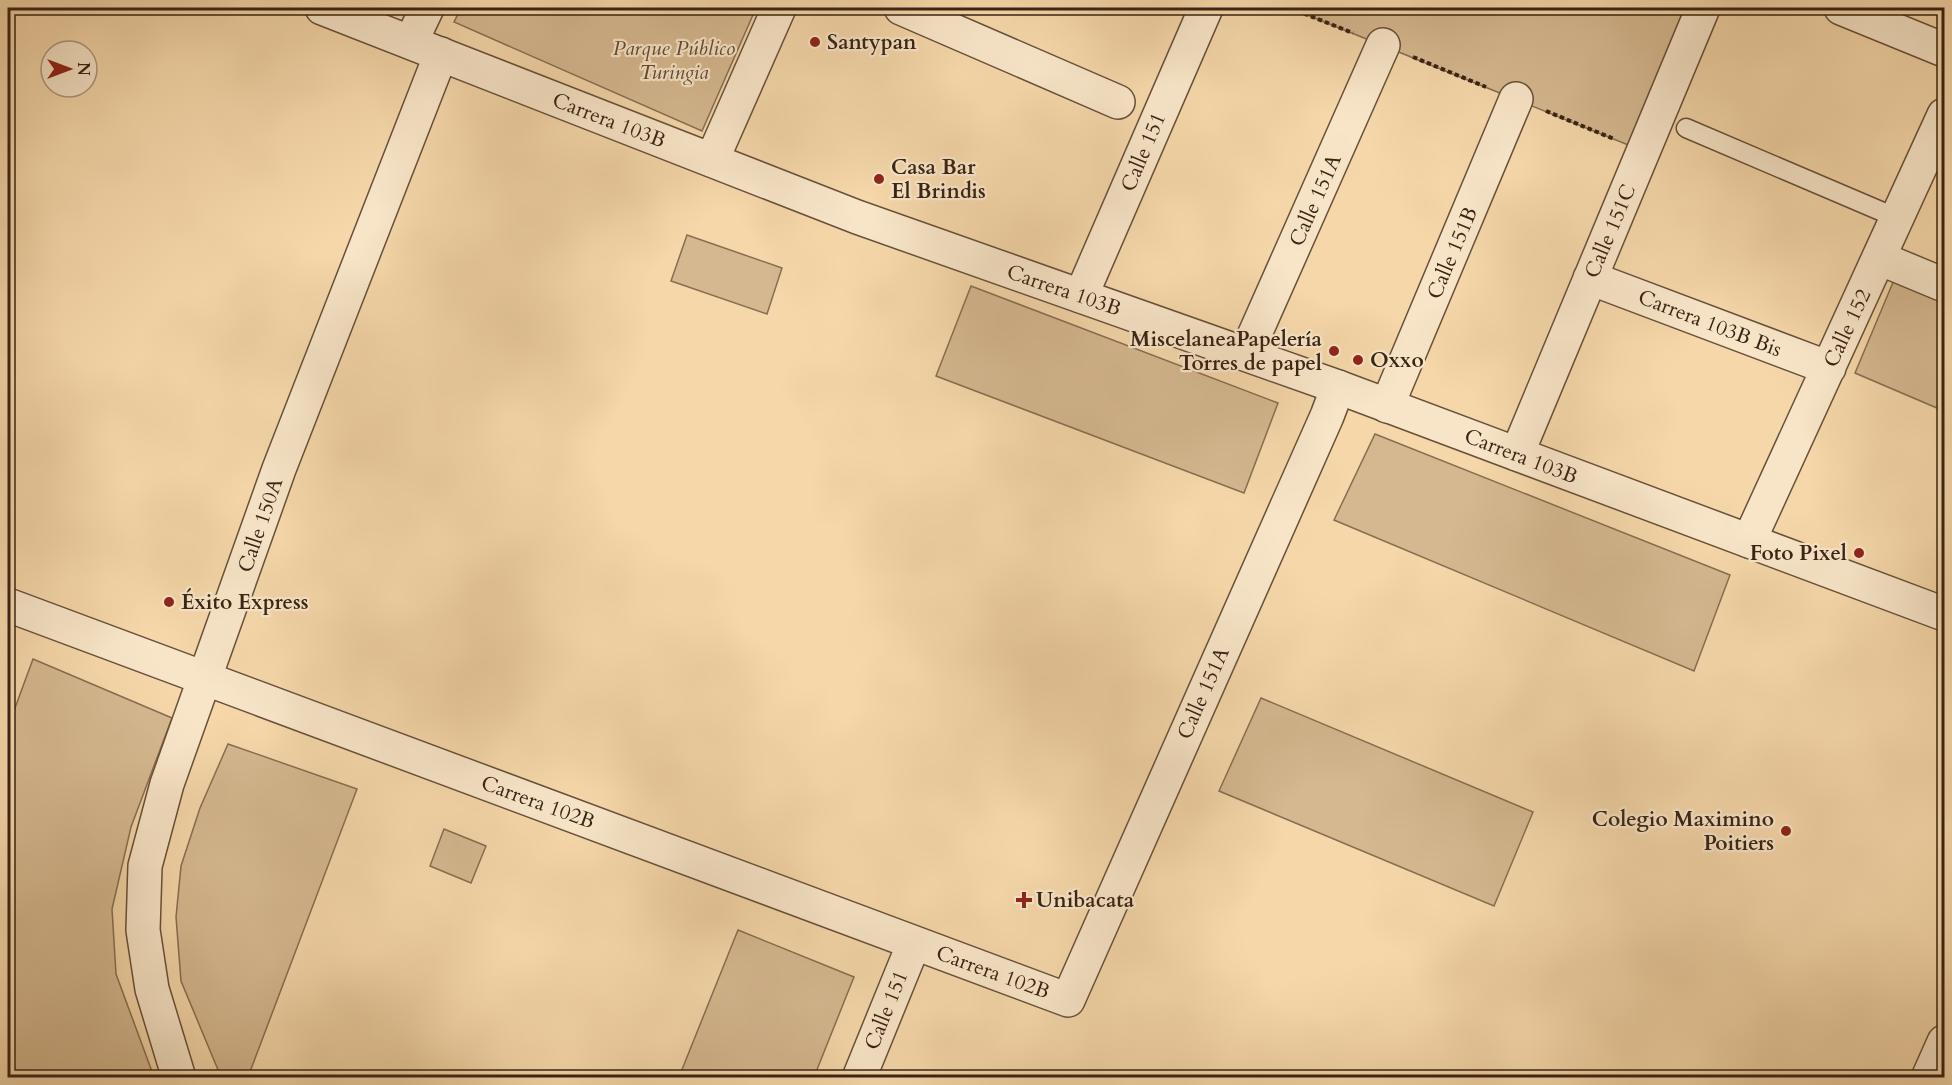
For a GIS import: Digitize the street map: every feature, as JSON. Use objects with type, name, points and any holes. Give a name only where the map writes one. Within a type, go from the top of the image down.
[{"type":"street","name":"Carrera 103B","points":[[322,8],[857,217],[1338,387],[1944,614]]},
{"type":"street","points":[[411,42],[427,8]]},
{"type":"street","points":[[712,160],[779,8]]},
{"type":"street","points":[[901,8],[1118,102]]},
{"type":"street","name":"Calle 151","points":[[1081,296],[1206,8]]},
{"type":"street","name":"Calle 151C","points":[[1517,454],[1703,8]]},
{"type":"street","points":[[1841,8],[1944,50]]},
{"type":"street","name":"Calle 151A","points":[[1246,354],[1383,45]]},
{"type":"street","name":"Calle 150A","points":[[179,1077],[152,989],[143,930],[146,866],[166,784],[206,679],[279,469],[441,54]]},
{"type":"street","name":"Calle 151B","points":[[1387,406],[1516,99]]},
{"type":"street","name":"Calle 152","points":[[1749,541],[1897,218],[1942,126]]},
{"type":"street","points":[[1879,258],[1944,285]]},
{"type":"street","name":"Carrera 103B Bis","points":[[1590,278],[1829,368]]},
{"type":"street","name":"Calle 151A","points":[[1068,1000],[1338,387]]},
{"type":"street","name":"Carrera 102B","points":[[8,605],[1068,1000]]},
{"type":"street","name":"Calle 151","points":[[859,1077],[914,943]]},
{"type":"street","points":[[1928,1077],[1944,1042]]},
{"type":"lane","points":[[1686,128],[1897,218]]},
{"type":"path","points":[[1290,8],[1643,151]]},
{"type":"green space","name":"Parque Público Turingia","points":[[461,8],[756,8],[702,131],[454,22]]},
{"type":"green space","points":[[1290,8],[1703,8],[1643,151]]},
{"type":"green space","points":[[687,235],[782,268],[767,314],[671,281]]},
{"type":"green space","points":[[1894,280],[1944,301],[1944,411],[1855,373]]},
{"type":"green space","points":[[971,286],[1278,403],[1244,493],[936,376]]},
{"type":"green space","points":[[1375,434],[1730,575],[1694,671],[1334,520]]},
{"type":"green space","points":[[33,659],[172,718],[131,827],[112,909],[116,974],[154,1077],[8,1077],[8,727]]},
{"type":"green space","points":[[1261,698],[1533,812],[1494,906],[1219,791]]},
{"type":"green space","points":[[228,744],[357,789],[248,1077],[221,1077],[181,981],[176,917],[181,866],[200,808]]},
{"type":"green space","points":[[444,829],[486,846],[471,883],[430,866]]},
{"type":"green space","points":[[738,930],[854,977],[814,1077],[679,1077]]},
{"type":"place","name":"Santypan","points":[[815,42]]},
{"type":"place","name":"Casa Bar El Brindis","points":[[879,179]]},
{"type":"place","name":"MiscelaneaPapelería Torres de papel","points":[[1334,351]]},
{"type":"place","name":"Oxxo","points":[[1358,360]]},
{"type":"place","name":"Foto Pixel","points":[[1859,553]]},
{"type":"place","name":"Éxito Express","points":[[169,602]]},
{"type":"place","name":"Colegio Maximino Poitiers","points":[[1786,831]]},
{"type":"place","name":"Unibacata","points":[[1024,900]]}]
